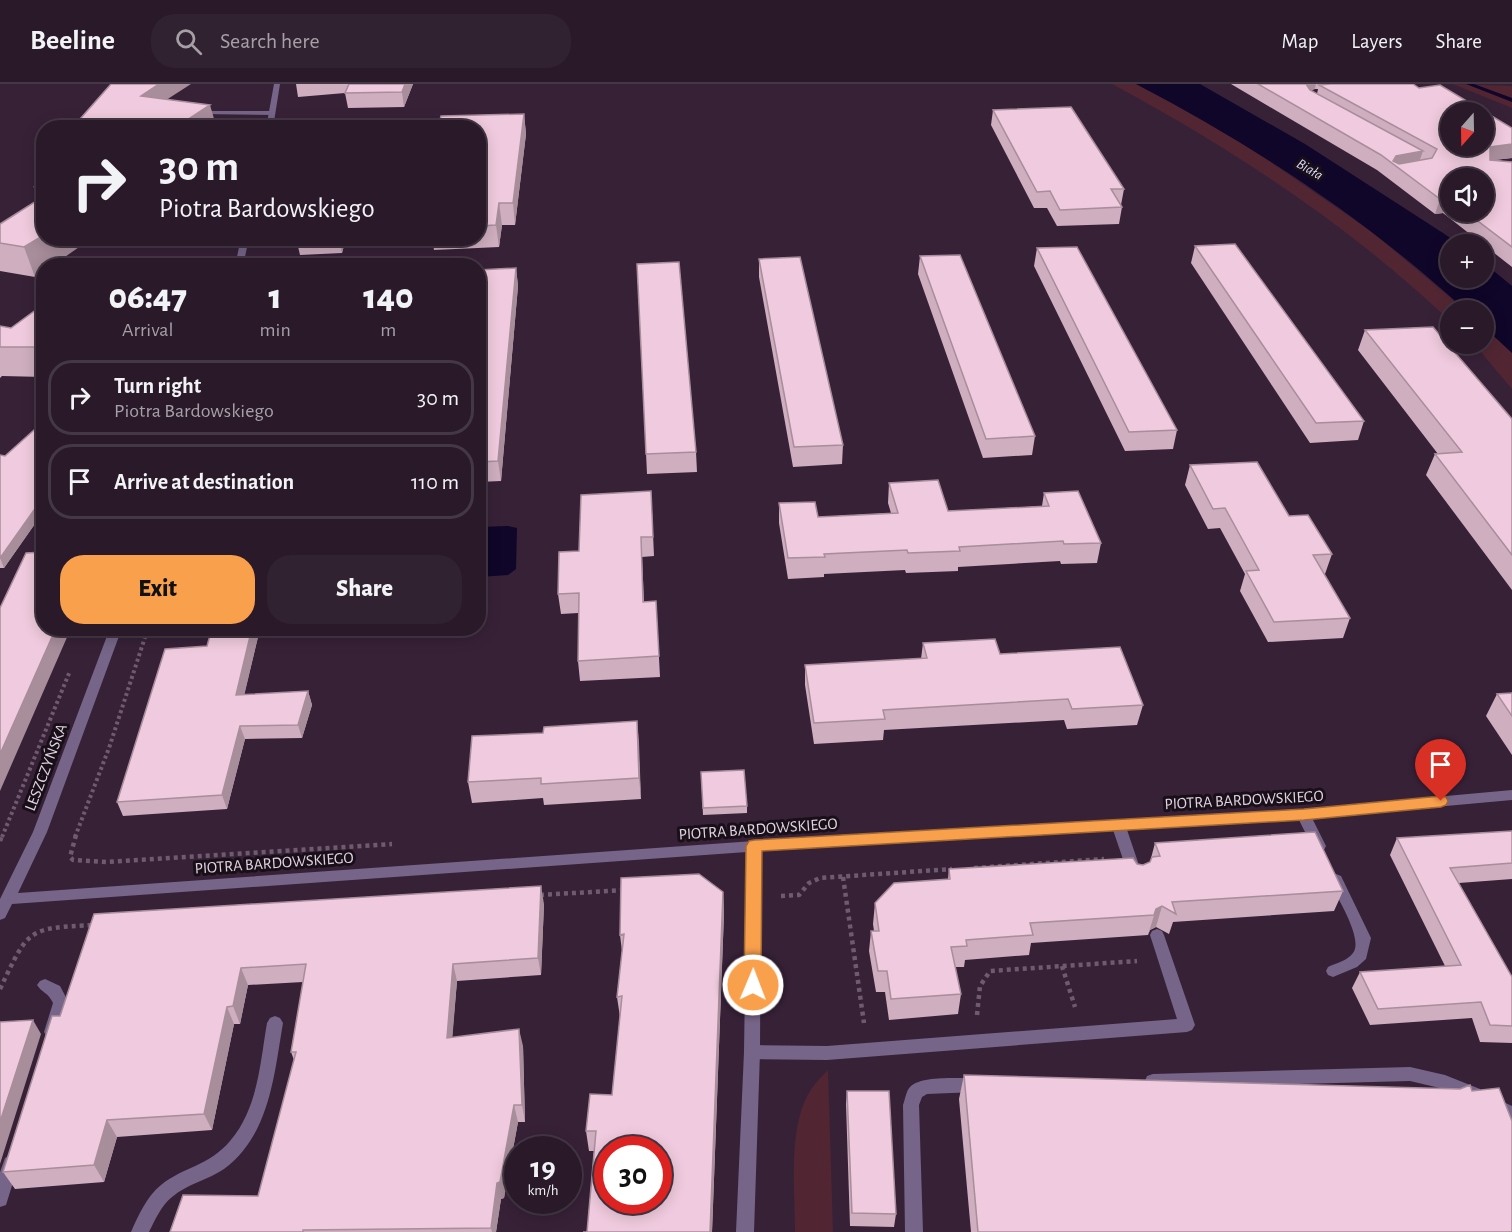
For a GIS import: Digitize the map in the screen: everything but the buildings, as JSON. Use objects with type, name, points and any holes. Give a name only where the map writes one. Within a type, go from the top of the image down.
[{"type":"street","points":[[271,120],[277,84]]},
{"type":"street","points":[[193,111],[272,113]]},
{"type":"street","name":"LESZCZYŃSKA","points":[[2,909],[40,832],[113,636]]},
{"type":"street","name":"PIOTRA BARDOWSKIEGO","points":[[2,909],[754,846],[1304,814],[1512,795]]},
{"type":"street","points":[[1304,814],[1364,938],[1361,955],[1352,963],[1333,971]]},
{"type":"street","points":[[1118,824],[1137,878]]},
{"type":"street","points":[[745,1232],[752,1052],[754,846]]},
{"type":"street","points":[[752,1052],[836,1052],[1187,1025],[1157,935]]},
{"type":"street","points":[[45,985],[55,990],[61,1003],[47,1046]]},
{"type":"street","points":[[140,1232],[153,1207],[170,1188],[221,1161],[243,1138],[257,1116],[275,1023]]},
{"type":"street","points":[[1138,1081],[1410,1074],[1445,1082],[1488,1101],[1512,1115]]},
{"type":"street","points":[[914,1232],[911,1105],[915,1093],[924,1087],[997,1084]]},
{"type":"street","points":[[0,1199],[17,1144]]},
{"type":"path","points":[[107,862],[73,860],[70,857],[70,851],[109,748],[145,636]]},
{"type":"path","points":[[0,841],[74,661]]},
{"type":"path","points":[[753,896],[799,896],[809,883],[820,878],[1130,857]]},
{"type":"path","points":[[836,1052],[842,1035],[865,1033],[843,877]]},
{"type":"path","points":[[532,896],[626,890]]},
{"type":"path","points":[[0,989],[23,943],[32,935],[43,929],[105,925]]},
{"type":"path","points":[[975,1022],[978,987],[982,976],[990,971],[1165,959]]},
{"type":"path","points":[[1062,966],[1083,1033]]},
{"type":"shaded area","points":[[1112,84],[1136,84],[1253,150],[1372,232],[1453,300],[1440,300],[1440,312],[1412,286],[1331,221],[1246,163]]},
{"type":"shaded area","points":[[1453,84],[1512,86],[1512,108]]},
{"type":"shaded area","points":[[1494,336],[1512,353],[1512,389],[1482,354],[1494,354]]},
{"type":"shaded area","points":[[828,1070],[833,1232],[795,1232],[794,1158],[799,1120],[812,1088]]},
{"type":"water","name":"Biała","points":[[1136,84],[1200,84],[1305,144],[1443,233],[1440,234],[1440,288],[1389,245],[1308,186],[1180,108]]},
{"type":"water","points":[[1494,271],[1512,286],[1512,353],[1494,336],[1494,300],[1454,300],[1440,288],[1494,288]]},
{"type":"water","points":[[486,527],[517,528],[516,569],[508,575],[486,577]]},
{"type":"waterway","points":[[1469,84],[1512,100]]},
{"type":"route","points":[[753,985],[754,846],[1304,814],[1441,801]]}]
